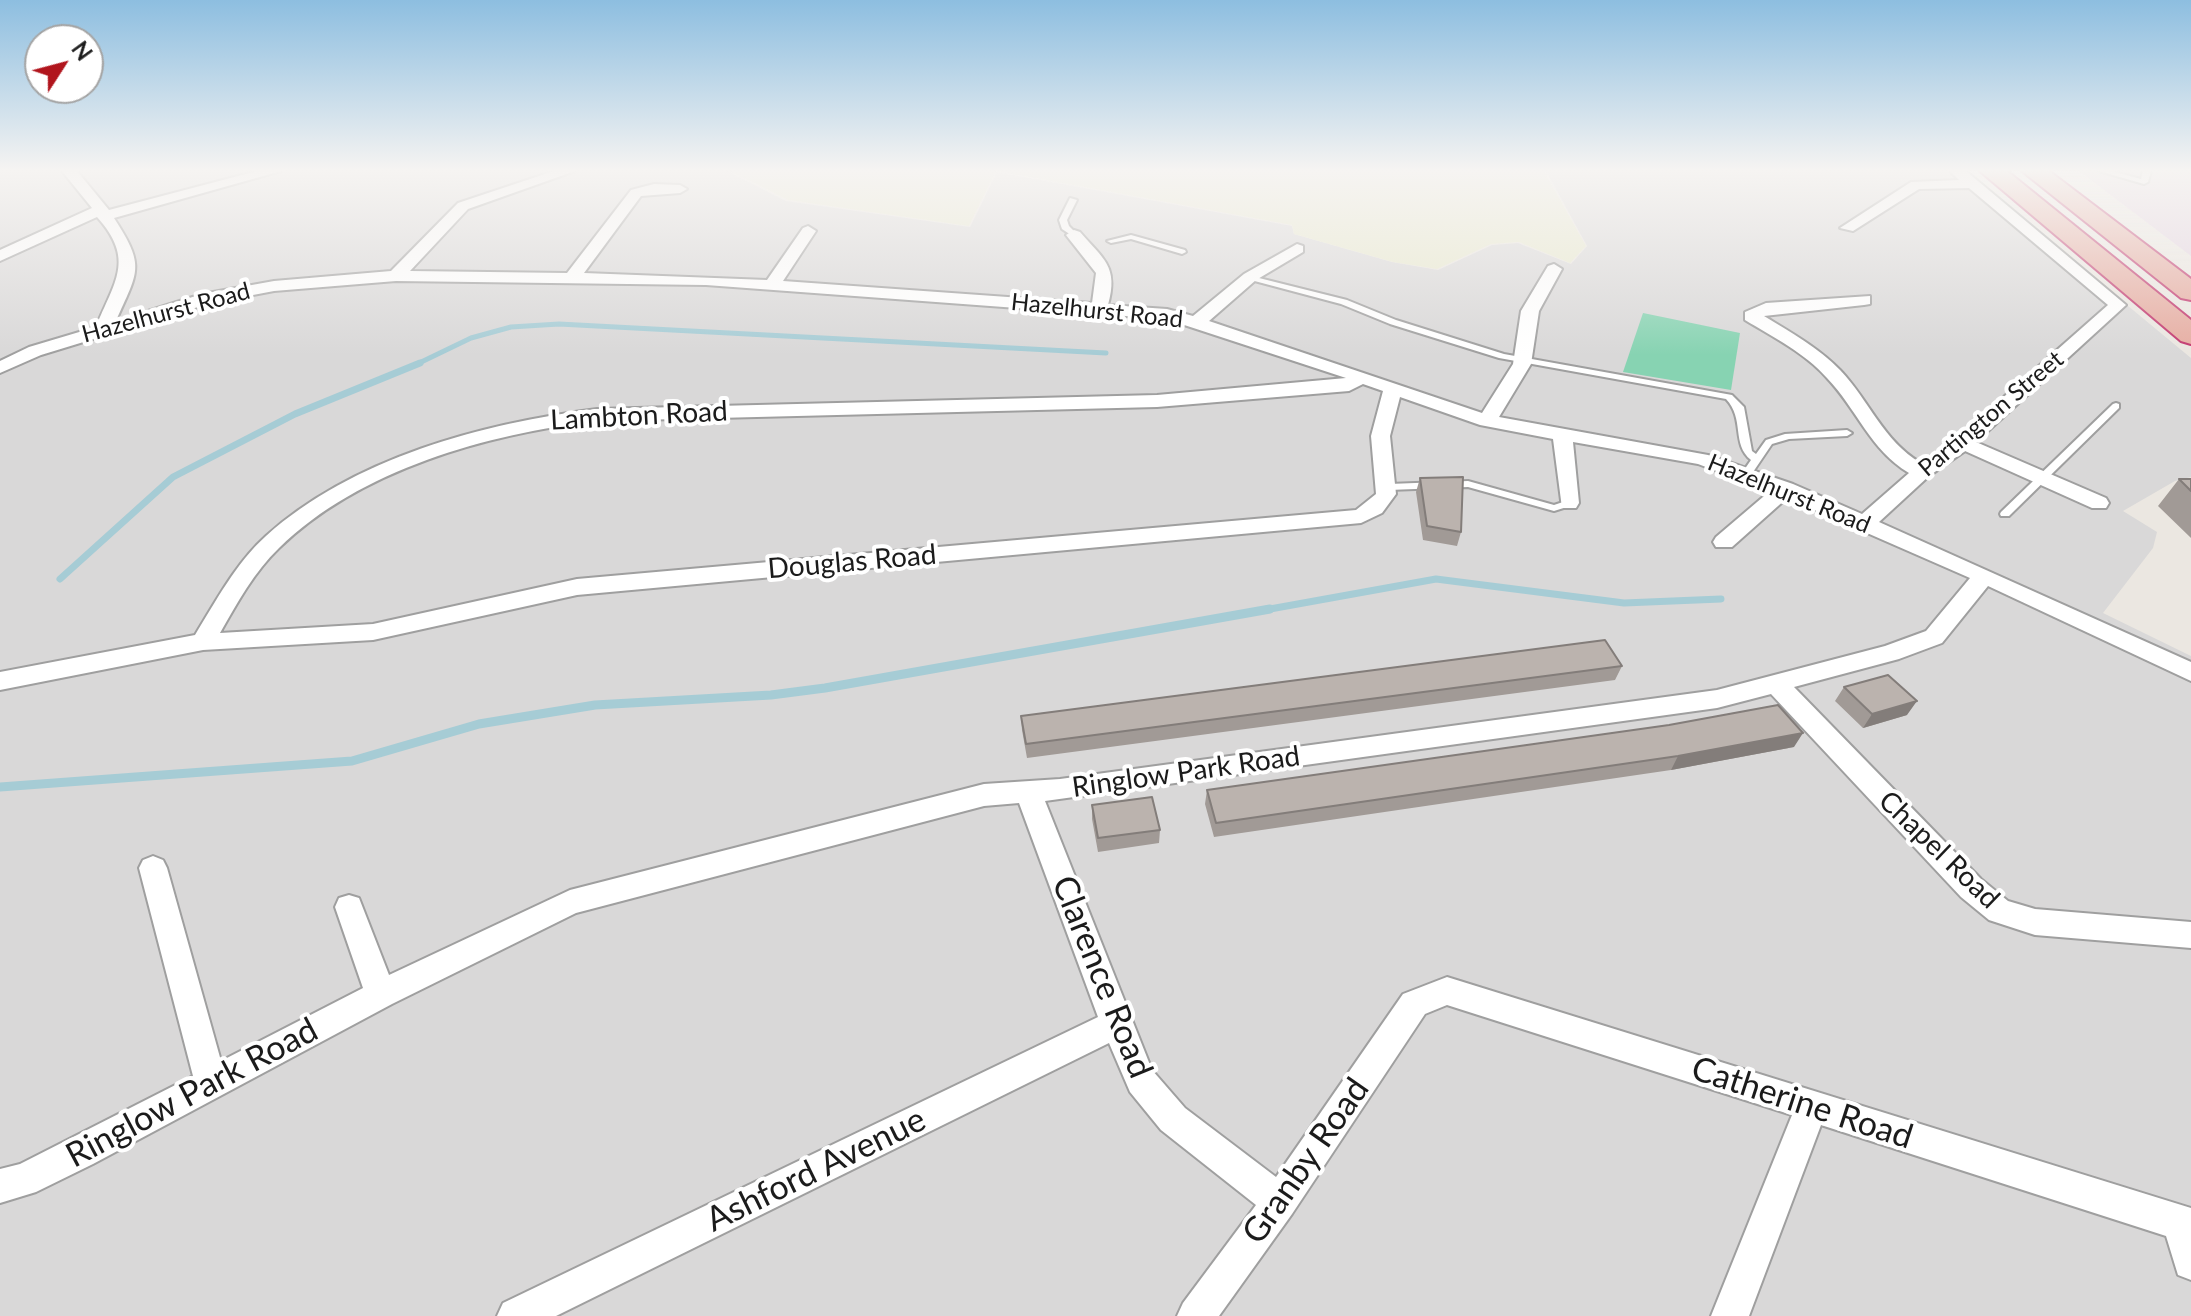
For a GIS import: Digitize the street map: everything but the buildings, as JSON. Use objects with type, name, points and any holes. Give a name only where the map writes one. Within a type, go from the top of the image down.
[{"type":"highway","points":[[2054,232],[2191,335]]},
{"type":"highway","points":[[2114,232],[2191,292]]},
{"type":"street","points":[[0,256],[56,232]]},
{"type":"street","points":[[104,328],[125,284],[130,262],[113,232]]},
{"type":"street","points":[[396,276],[438,232]]},
{"type":"street","points":[[572,278],[606,232]]},
{"type":"street","points":[[772,285],[807,232]]},
{"type":"street","name":"Partington Street","points":[[1864,524],[1922,472],[1963,443],[2118,305],[2040,232]]},
{"type":"street","points":[[1079,241],[1111,241]]},
{"type":"street","points":[[1079,241],[1106,270],[1107,284],[1099,307]]},
{"type":"street","points":[[1197,322],[1250,277],[1297,249]]},
{"type":"street","points":[[1487,421],[1523,361],[1530,311],[1554,269]]},
{"type":"street","name":"Hazelhurst Road","points":[[0,368],[35,351],[208,298],[274,286],[396,276],[772,285],[1167,314],[1487,421],[1751,465],[1786,488],[1984,575],[2191,672]]},
{"type":"street","points":[[1864,300],[1834,309],[1766,308],[1751,316],[1796,343],[1834,374],[1881,440],[1901,460],[1922,472]]},
{"type":"street","name":"Lambton Road","points":[[203,642],[243,575],[273,541],[325,502],[438,452],[537,421],[597,415],[1157,401],[1349,385],[1361,377]]},
{"type":"street","points":[[1389,487],[1380,445],[1384,414],[1394,388]]},
{"type":"street","points":[[1562,434],[1569,503]]},
{"type":"street","points":[[1963,443],[2099,503]]},
{"type":"street","name":"Douglas Road","points":[[203,642],[373,632],[577,587],[1344,519],[1374,510],[1382,503],[1389,487]]},
{"type":"street","points":[[1724,542],[1786,488]]},
{"type":"street","name":"Ringlow Park Road","points":[[0,1186],[53,1166],[381,994],[570,902],[984,795],[1028,792],[1717,699],[1891,653],[1934,637],[1946,626],[1984,575]]},
{"type":"street","points":[[0,681],[203,642]]},
{"type":"street","name":"Chapel Road","points":[[1777,685],[1971,888],[1999,911],[2035,922],[2191,935]]},
{"type":"street","name":"Clarence Road","points":[[1028,792],[1116,1024],[1141,1081],[1156,1101],[1280,1202]]},
{"type":"street","points":[[153,868],[211,1083]]},
{"type":"street","points":[[349,907],[381,994]]},
{"type":"street","name":"Catherine Road","points":[[1414,1004],[1425,997],[1447,991],[1463,994],[2186,1225]]},
{"type":"street","name":"Granby Road","points":[[1196,1316],[1280,1202],[1414,1004]]},
{"type":"street","name":"Ashford Avenue","points":[[516,1316],[1116,1024]]},
{"type":"street","points":[[1730,1316],[1812,1106]]},
{"type":"street","points":[[2186,1225],[2191,1262]]},
{"type":"lane","points":[[1070,232],[1079,241]]},
{"type":"lane","points":[[1111,241],[1131,237],[1182,252]]},
{"type":"lane","points":[[1250,277],[1344,302],[1393,322],[1523,361],[1729,397],[1739,407],[1751,465]]},
{"type":"lane","points":[[2005,514],[2116,406]]},
{"type":"lane","points":[[1751,465],[1769,442],[1782,437],[1847,433]]},
{"type":"lane","points":[[1389,487],[1468,484],[1554,508],[1569,503]]},
{"type":"shaded area","points":[[0,232],[1294,232],[1392,262],[1438,270],[1492,245],[1518,243],[1571,264],[1587,246],[1580,232],[2039,232],[2191,358],[2191,477],[2175,481],[2123,511],[2157,532],[2153,548],[2103,613],[2191,656],[2191,1316],[0,1316]]},
{"type":"shaded area","points":[[2160,232],[2191,232],[2191,256]]},
{"type":"green space","points":[[1578,232],[1586,246],[1570,263],[1519,242],[1491,244],[1437,269],[1393,262],[1294,234]]},
{"type":"green space","points":[[1643,313],[1740,333],[1731,390],[1623,372]]},
{"type":"waterway","points":[[415,365],[471,338],[511,327],[559,324],[1106,353]]},
{"type":"waterway","points":[[60,579],[173,477],[295,414],[420,363]]},
{"type":"waterway","points":[[1259,611],[1436,579],[1624,603],[1721,599]]},
{"type":"waterway","points":[[0,787],[352,761],[479,724],[595,705],[771,695],[825,688],[1270,609]]}]
